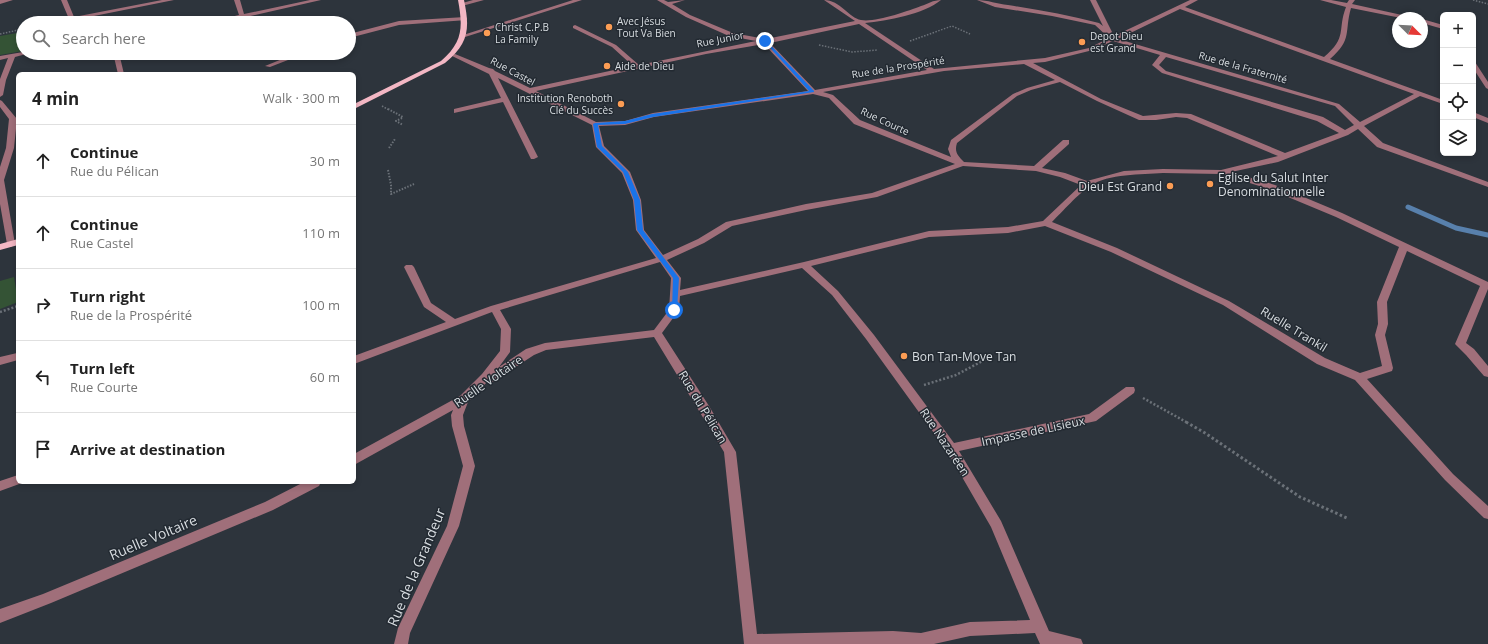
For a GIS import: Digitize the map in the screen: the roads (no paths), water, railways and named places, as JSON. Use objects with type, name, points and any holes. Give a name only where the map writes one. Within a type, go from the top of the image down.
[{"type":"main road","points":[[356,106],[443,62],[453,55],[460,46],[466,19],[462,2]]},
{"type":"main road","points":[[0,247],[15,243]]},
{"type":"street","points":[[0,2],[10,0]]},
{"type":"street","points":[[64,0],[69,16]]},
{"type":"street","points":[[95,16],[171,0]]},
{"type":"street","points":[[236,0],[242,16],[318,0]]},
{"type":"street","points":[[462,2],[481,0]]},
{"type":"street","points":[[463,36],[579,0]]},
{"type":"street","points":[[663,2],[682,0]]},
{"type":"street","points":[[827,0],[934,71]]},
{"type":"street","name":"Rue Junior","points":[[528,91],[636,66],[859,22],[888,19],[924,7],[938,0]]},
{"type":"street","name":"Rue de la Fraternité","points":[[980,0],[995,5],[1052,14],[1097,24],[1112,39],[1337,105],[1380,145],[1488,185]]},
{"type":"street","points":[[1093,0],[1112,39]]},
{"type":"street","name":"Rue de la Prospérité","points":[[595,124],[625,123],[652,115],[813,92],[934,71],[1045,60],[1091,49],[1195,0]]},
{"type":"street","points":[[1323,0],[1351,2],[1392,13]]},
{"type":"street","points":[[663,2],[688,16],[731,34],[765,41],[813,92]]},
{"type":"street","points":[[1326,59],[1339,47],[1344,37],[1345,22],[1351,2]]},
{"type":"street","points":[[1180,7],[1440,101]]},
{"type":"street","points":[[356,34],[399,23],[466,19]]},
{"type":"street","points":[[1428,23],[1440,26]]},
{"type":"street","points":[[575,26],[614,46],[636,66]]},
{"type":"street","points":[[0,58],[16,55]]},
{"type":"street","name":"Rue Castel","points":[[453,55],[490,70],[528,91],[595,124]]},
{"type":"street","points":[[1164,55],[1156,65],[1164,72],[1320,119],[1345,133]]},
{"type":"street","points":[[0,95],[3,80],[13,56]]},
{"type":"street","points":[[118,60],[121,72]]},
{"type":"street","points":[[268,66],[284,60]]},
{"type":"street","points":[[1026,62],[1099,100],[1142,118],[1156,118],[1176,115],[1188,116],[1285,156]]},
{"type":"street","points":[[1476,68],[1488,87]]},
{"type":"street","points":[[490,70],[534,157]]},
{"type":"street","points":[[1478,72],[1488,74]]},
{"type":"street","points":[[356,359],[494,308],[661,259],[701,241],[728,224],[806,207],[874,195],[962,164],[953,156],[952,148],[954,142],[1015,95],[1029,89],[1061,80]]},
{"type":"street","name":"Rue Courte","points":[[813,92],[831,96],[857,122],[962,164],[1036,168],[1062,174],[1086,184]]},
{"type":"street","points":[[675,294],[804,265],[929,234],[1008,230],[1046,223],[1086,184],[1099,179],[1124,174],[1163,171],[1221,172],[1275,160],[1345,133],[1419,94]]},
{"type":"street","points":[[457,111],[505,98]]},
{"type":"street","points":[[0,102],[13,119],[10,148],[0,180],[15,243]]},
{"type":"street","points":[[1476,114],[1488,114]]},
{"type":"street","points":[[1476,115],[1488,121]]},
{"type":"street","points":[[595,124],[600,147],[626,172],[637,200],[640,230],[676,278],[674,310],[657,333]]},
{"type":"street","points":[[1036,168],[1066,142]]},
{"type":"street","points":[[1221,172],[1272,187],[1339,215],[1487,286],[1460,344],[1470,352],[1488,373]]},
{"type":"street","name":"Ruelle Trankil","points":[[1046,223],[1114,250],[1226,303],[1321,361],[1359,377],[1449,478],[1488,514]]},
{"type":"street","points":[[1359,377],[1388,368],[1380,335],[1383,324],[1382,302],[1404,247]]},
{"type":"street","name":"Rue Nazaréen","points":[[804,265],[835,293],[951,448],[996,525],[1044,636]]},
{"type":"street","points":[[409,267],[427,304],[454,323]]},
{"type":"street","name":"Rue de la Grandeur","points":[[401,644],[404,633],[453,526],[469,466],[458,426],[457,415],[463,400],[486,377],[505,352],[506,329],[494,308]]},
{"type":"street","name":"Ruelle Voltaire","points":[[356,459],[463,400],[500,370],[530,352],[545,347],[657,333]]},
{"type":"street","name":"Rue du Pélican","points":[[657,333],[730,452],[750,642]]},
{"type":"street","points":[[0,361],[16,357]]},
{"type":"street","name":"Impasse de Lisieux","points":[[951,448],[1092,418],[1130,390]]},
{"type":"street","points":[[0,486],[16,481]]},
{"type":"street","name":"Ruelle Voltaire","points":[[0,616],[46,599],[269,506],[311,484]]},
{"type":"street","points":[[750,642],[893,638],[921,640],[970,629],[1044,636],[1076,644]]},
{"type":"waterway","points":[[1408,207],[1456,228],[1488,235]]},
{"type":"place","name":"Avec Jésus Tout Va Bien","points":[[609,27]]},
{"type":"place","name":"Christ C.P.B La Family","points":[[487,33]]},
{"type":"place","name":"Depot Dieu est Grand","points":[[1082,42]]},
{"type":"place","name":"Aide de Dieu","points":[[607,66]]},
{"type":"place","name":"Institution Renoboth Clé du Succès","points":[[621,104]]},
{"type":"place","name":"Eglise du Salut Inter Denominationnelle","points":[[1210,184]]},
{"type":"place","name":"Dieu Est Grand","points":[[1170,186]]},
{"type":"place","name":"Bon Tan-Move Tan","points":[[904,356]]}]
